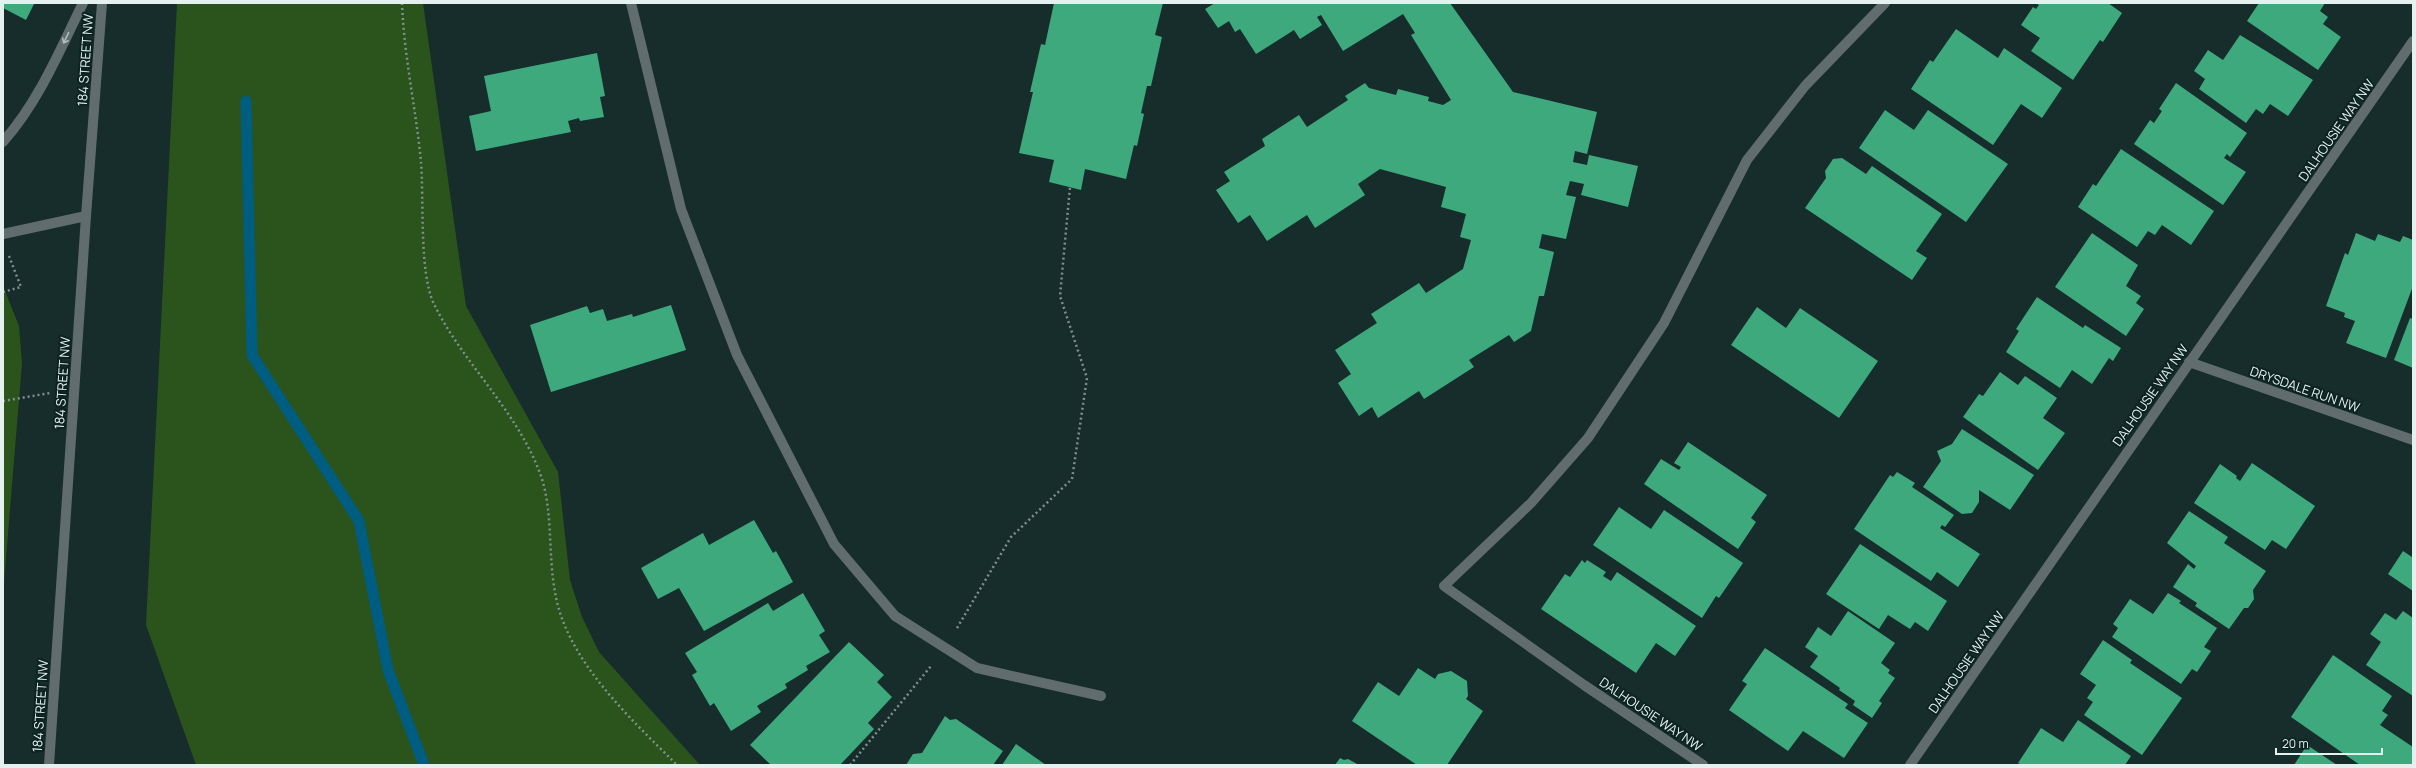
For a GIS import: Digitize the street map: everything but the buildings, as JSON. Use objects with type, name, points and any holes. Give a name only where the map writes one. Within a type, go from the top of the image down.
[{"type":"street","points":[[3,142],[29,109],[46,80],[83,3]]},
{"type":"street","name":"184 STREET NW","points":[[49,765],[102,3]]},
{"type":"street","points":[[631,3],[681,209],[737,355],[834,544],[895,616],[977,668],[1101,696]]},
{"type":"street","name":"DALHOUSIE WAY NW","points":[[1703,765],[1584,685],[1444,586],[1530,503],[1588,438],[1664,323],[1747,160],[1805,86],[1885,3]]},
{"type":"street","name":"DALHOUSIE WAY NW","points":[[1910,765],[2413,42]]},
{"type":"street","points":[[3,234],[86,216]]},
{"type":"street","name":"DRYSDALE RUN NW","points":[[2189,362],[2413,440]]},
{"type":"path","points":[[402,3],[405,54],[420,161],[426,273],[432,302],[507,412],[542,479],[546,502],[555,594],[561,618],[595,677],[617,704],[677,765]]},
{"type":"path","points":[[850,765],[946,648],[1011,537],[1072,479],[1087,378],[1060,296],[1070,187]]},
{"type":"path","points":[[3,292],[21,287],[8,254]]},
{"type":"path","points":[[3,401],[76,389]]},
{"type":"green space","points":[[177,3],[423,3],[466,306],[558,472],[570,580],[582,617],[599,652],[700,765],[196,765],[146,625]]},
{"type":"green space","points":[[3,286],[19,326],[22,363],[3,595]]},
{"type":"waterway","points":[[246,101],[252,355],[359,521],[388,670],[424,765]]}]
